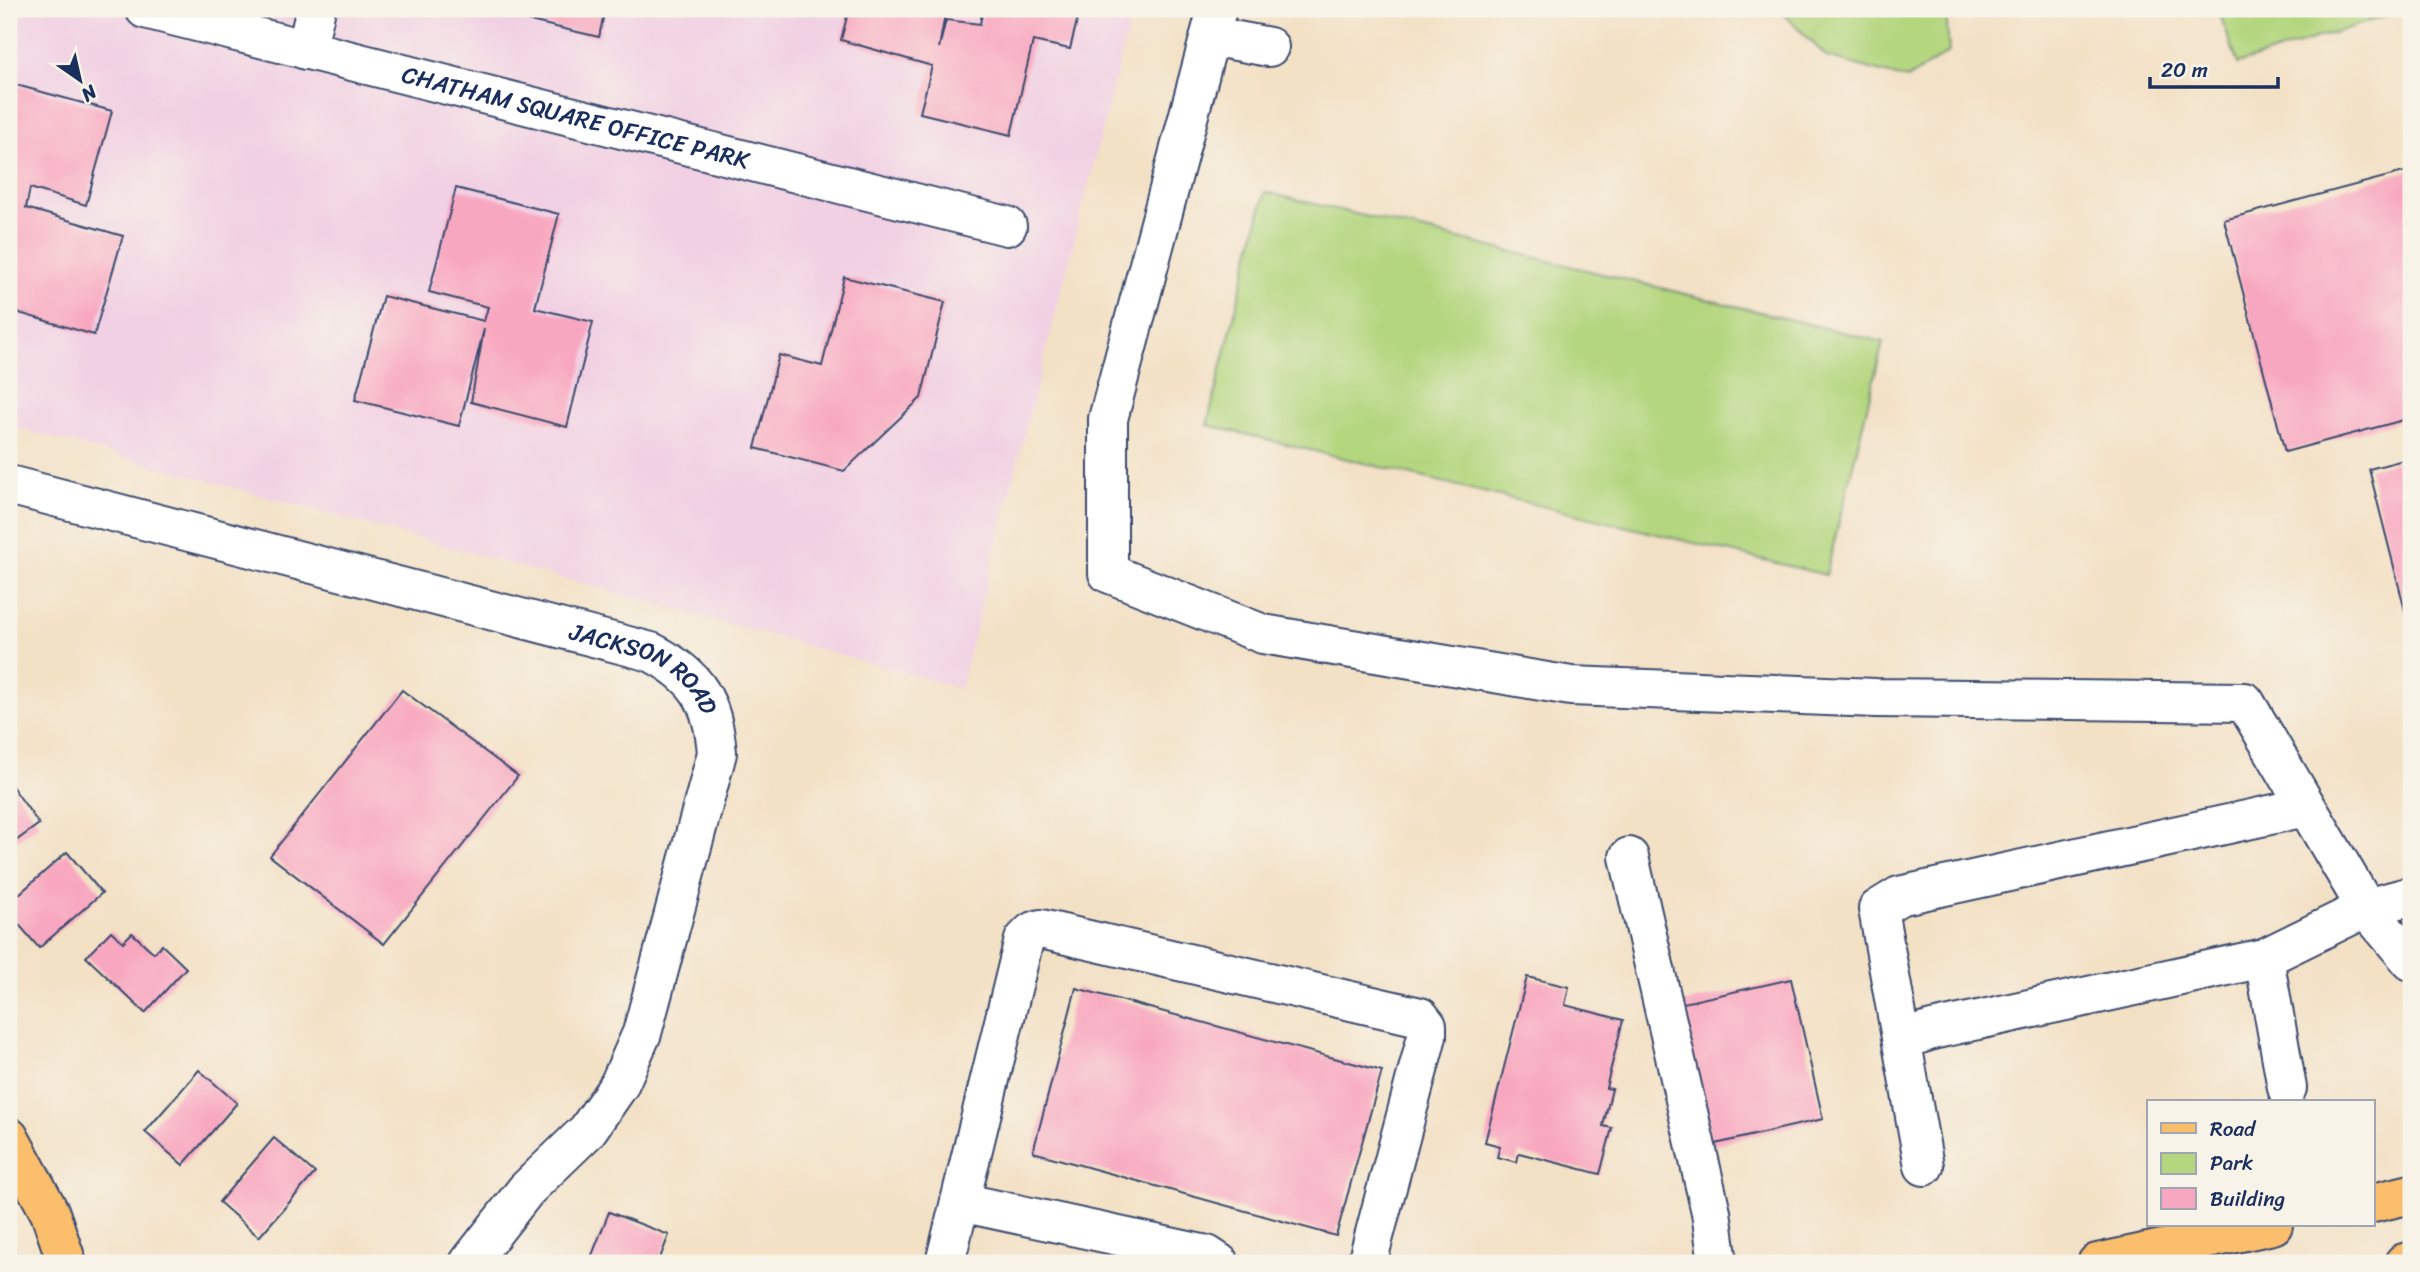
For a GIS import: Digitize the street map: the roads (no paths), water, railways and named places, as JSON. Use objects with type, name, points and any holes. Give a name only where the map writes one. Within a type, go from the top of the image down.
[{"type":"main road","points":[[9,1137],[50,1213],[67,1263]]},
{"type":"main road","points":[[2374,1203],[2411,1194]]},
{"type":"main road","points":[[2097,1263],[2268,1226]]},
{"type":"main road","points":[[2403,1263],[2411,1261]]},
{"type":"street","name":"CHATHAM SQUARE OFFICE PARK","points":[[145,9],[1007,226]]},
{"type":"street","points":[[306,50],[316,9]]},
{"type":"street","points":[[1269,47],[1214,22],[1108,419],[1108,573],[1262,634],[1571,686],[1876,698],[2245,702],[2366,908],[2411,961]]},
{"type":"street","name":"JACKSON ROAD","points":[[9,485],[651,652],[673,663],[699,688],[715,723],[717,754],[642,1033],[620,1085],[587,1130],[526,1190],[469,1263]]},
{"type":"street","points":[[1924,1166],[1878,909],[1899,896],[2306,807]]},
{"type":"street","points":[[1629,858],[1711,1212],[1718,1263]]},
{"type":"street","points":[[1902,1040],[1931,1030],[2264,958],[2366,908],[2411,896]]},
{"type":"street","points":[[945,1263],[1024,940],[1032,932],[1041,929],[1420,1017],[1427,1026],[1427,1036],[1367,1263]]},
{"type":"street","points":[[2264,958],[2287,1088]]},
{"type":"street","points":[[960,1202],[1207,1255],[1219,1263]]}]
